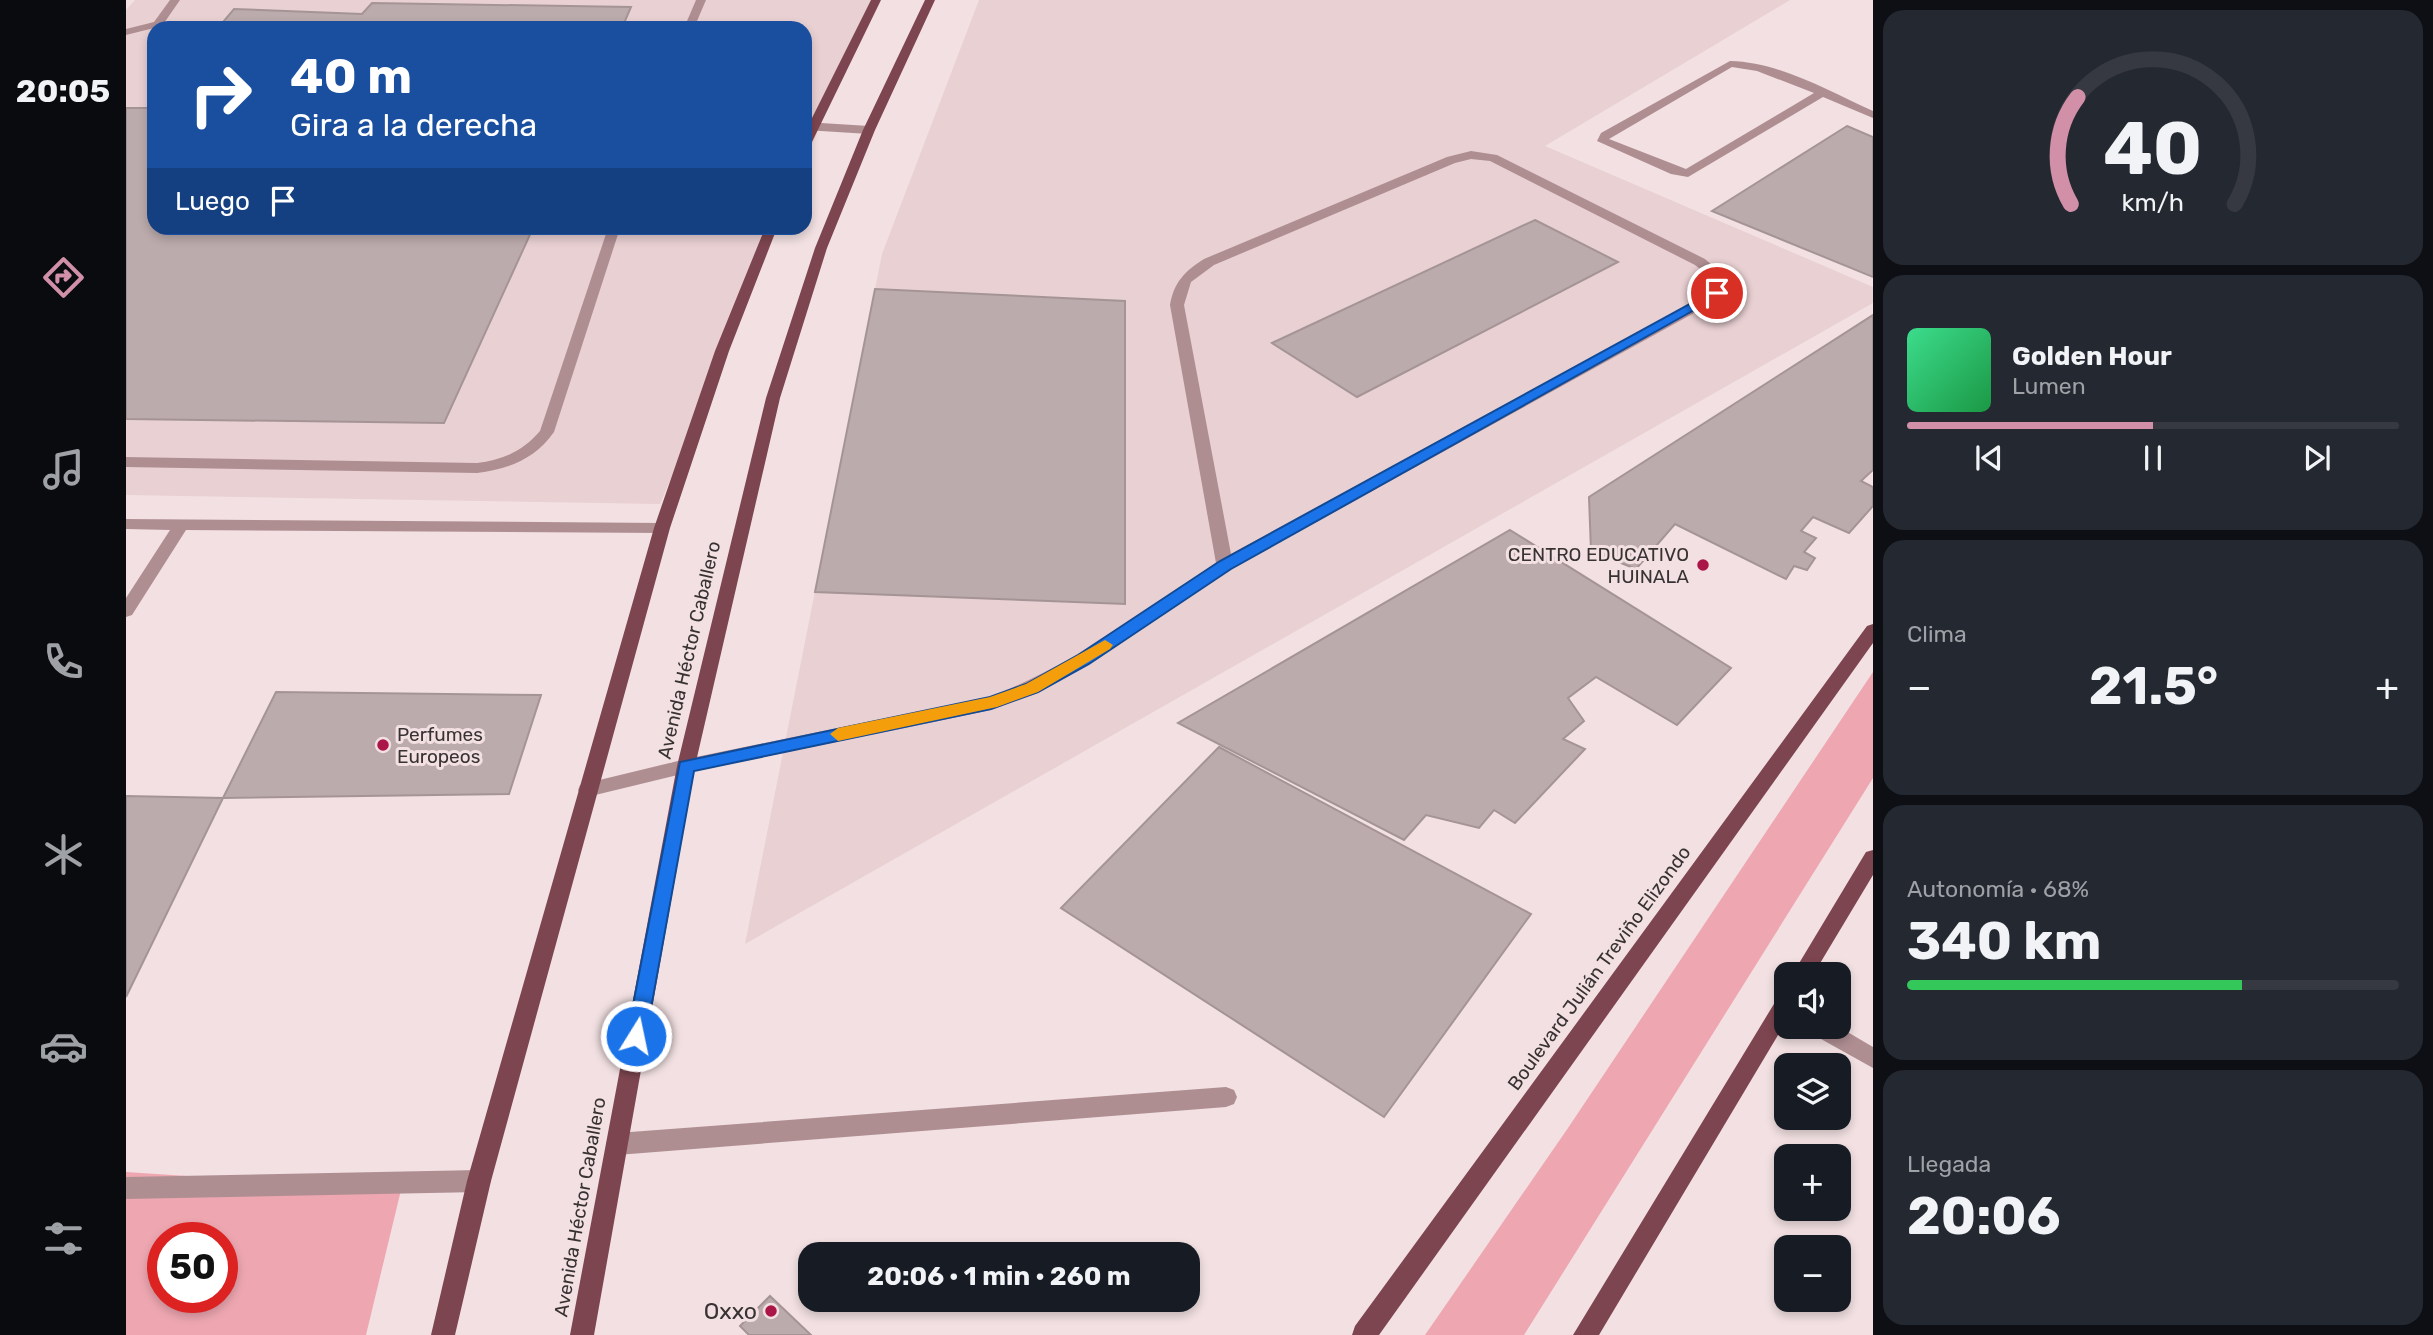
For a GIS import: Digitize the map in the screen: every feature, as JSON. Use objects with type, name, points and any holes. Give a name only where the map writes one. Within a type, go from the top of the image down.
[{"type":"main road","points":[[812,120],[876,0]]},
{"type":"main road","name":"Avenida Héctor Caballero","points":[[582,1335],[686,766],[773,398],[821,248],[869,130],[930,0]]},
{"type":"main road","points":[[443,1335],[479,1181],[663,528],[722,351],[768,235]]},
{"type":"main road","name":"Boulevard Julián Treviño Elizondo","points":[[1364,1335],[1873,630]]},
{"type":"main road","points":[[1810,962],[1873,858]]},
{"type":"main road","points":[[1585,1335],[1774,1025]]},
{"type":"lane","points":[[160,21],[175,0]]},
{"type":"lane","points":[[692,21],[701,0]]},
{"type":"lane","points":[[126,32],[147,27]]},
{"type":"lane","points":[[1821,93],[1688,173],[1675,172],[1603,141],[1605,135],[1730,64],[1751,63],[1821,93],[1873,116]]},
{"type":"lane","points":[[812,126],[869,130]]},
{"type":"lane","points":[[587,790],[686,766],[991,702],[1032,688],[1084,660],[1226,565],[1709,299],[1717,293],[1720,285],[1718,276],[1700,262],[1493,158],[1471,155],[1451,160],[1191,272],[1180,287],[1177,305],[1226,565]]},
{"type":"lane","points":[[126,462],[477,468],[499,466],[519,458],[537,445],[547,432],[612,235]]},
{"type":"lane","points":[[126,524],[663,528]]},
{"type":"lane","points":[[126,611],[181,525]]},
{"type":"lane","points":[[1841,1039],[1873,1058]]},
{"type":"lane","points":[[617,1144],[1226,1097]]},
{"type":"lane","points":[[126,1188],[479,1181]]},
{"type":"shaded area","points":[[135,0],[873,0],[812,144],[812,21],[147,21],[147,235],[774,235],[660,504],[126,495],[126,10]]},
{"type":"shaded area","points":[[979,0],[1790,0],[1545,146],[1873,287],[1873,303],[745,944],[882,254]]},
{"type":"shaded area","points":[[1873,672],[1873,778],[1524,1335],[1425,1335],[1568,1128]]},
{"type":"shaded area","points":[[126,1172],[401,1190],[366,1335],[126,1335]]},
{"type":"building","points":[[372,3],[631,7],[625,21],[224,21],[234,9],[362,14]]},
{"type":"building","points":[[126,108],[147,108],[147,235],[530,235],[444,423],[126,419]]},
{"type":"building","points":[[1847,126],[1873,137],[1873,277],[1712,211]]},
{"type":"building","points":[[1535,220],[1618,262],[1357,397],[1272,343]]},
{"type":"building","points":[[875,289],[1125,301],[1125,604],[815,592]]},
{"type":"building","points":[[1873,315],[1873,470],[1861,481],[1873,487],[1873,506],[1849,533],[1813,517],[1801,531],[1816,538],[1804,552],[1815,558],[1807,570],[1794,566],[1786,579],[1675,524],[1636,569],[1591,551],[1589,497]]},
{"type":"building","points":[[1510,530],[1731,668],[1677,725],[1596,677],[1568,698],[1584,721],[1563,739],[1585,749],[1515,823],[1494,810],[1479,828],[1426,815],[1404,840],[1178,723]]},
{"type":"building","points":[[276,692],[541,695],[509,794],[223,798]]},
{"type":"building","points":[[1219,747],[1531,914],[1384,1117],[1061,908]]},
{"type":"building","points":[[126,796],[223,798],[126,997]]},
{"type":"building","name":"Oxxo","points":[[770,1296],[811,1335],[749,1335],[740,1326]]},
{"type":"slow traffic","points":[[838,734],[991,702],[1032,688],[1084,660],[1105,645]]},
{"type":"place","name":"CENTRO EDUCATIVO HUINALA","points":[[1703,565]]},
{"type":"place","name":"Perfumes Europeos","points":[[383,745]]},
{"type":"place","name":"Oxxo","points":[[771,1311]]},
{"type":"route","points":[[636,1036],[686,766],[991,702],[1032,688],[1084,660],[1226,565],[1717,293]]}]
